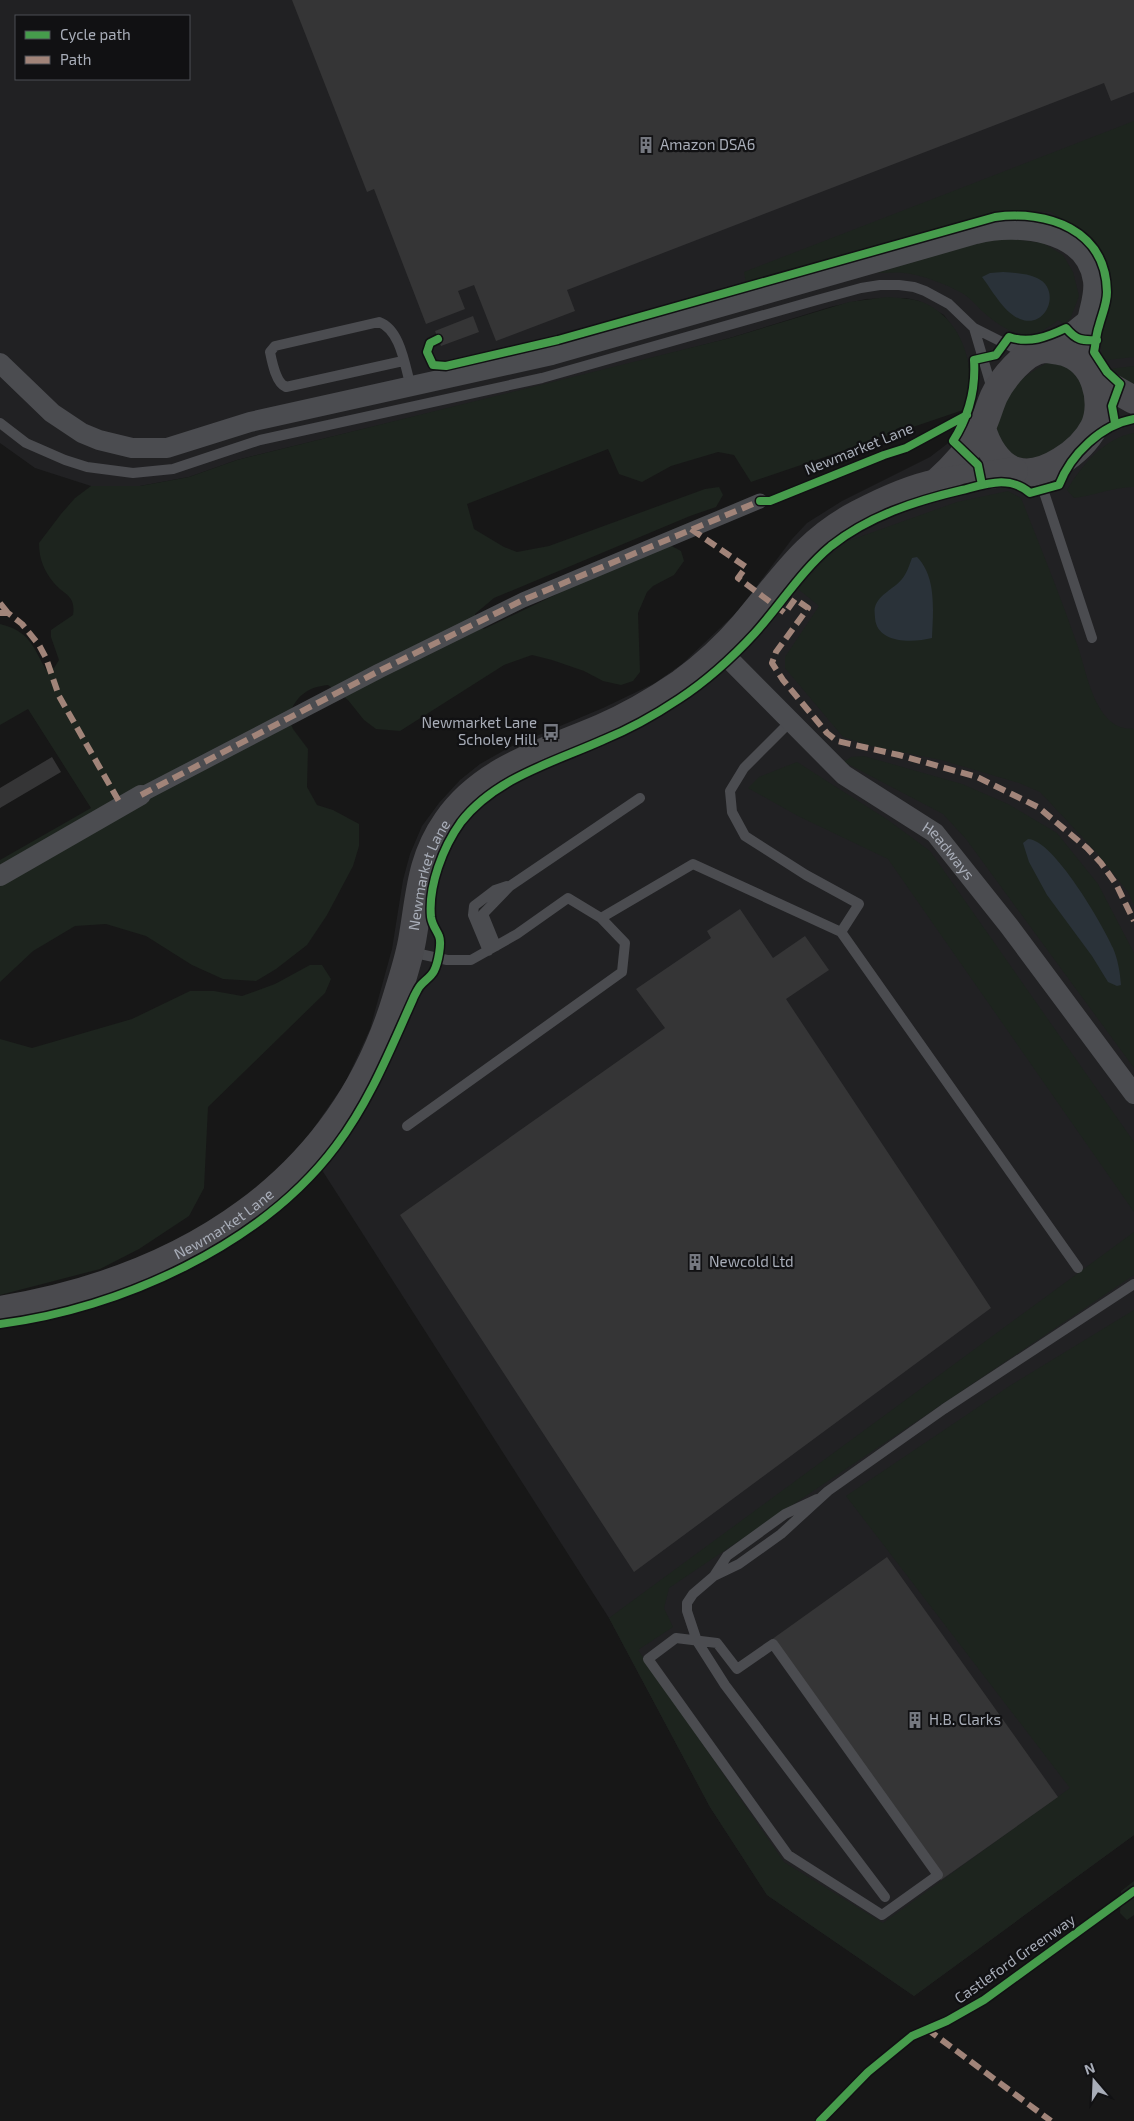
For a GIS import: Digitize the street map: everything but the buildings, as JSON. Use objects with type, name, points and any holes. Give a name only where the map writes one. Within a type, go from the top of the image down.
[{"type":"main road","points":[[1037,352],[1067,353],[1091,372],[1134,400]]},
{"type":"main road","name":"Newmarket Lane","points":[[936,483],[966,454],[982,428],[994,395],[1011,370],[1037,352]]},
{"type":"main road","name":"Newmarket Lane","points":[[0,1310],[80,1293],[121,1279],[205,1240],[235,1222],[266,1198],[297,1171],[320,1145],[353,1096],[384,1036],[409,952],[421,878],[427,857],[446,822],[466,798],[482,784],[521,761],[603,727],[650,703],[681,683],[720,650],[798,558],[815,543],[857,514],[936,483],[1051,467],[1066,458],[1080,445],[1094,427],[1099,404],[1091,372]]},
{"type":"main road","name":"Newmarket Lane","points":[[1094,427],[1134,409]]},
{"type":"main road","points":[[982,428],[985,440],[999,459],[1025,471]]},
{"type":"street","points":[[0,363],[42,404],[68,424],[99,440],[132,448],[167,448],[250,422],[552,355],[993,230],[1009,229],[1038,232],[1057,238],[1077,250],[1087,260],[1093,281],[1093,300],[1087,320],[1086,334],[1091,372]]},
{"type":"street","points":[[1037,352],[1061,341],[1087,320]]},
{"type":"street","points":[[0,876],[141,795],[363,679],[523,600],[760,501]]},
{"type":"street","name":"Headways","points":[[720,650],[844,774],[935,833],[1009,926],[1134,1094]]},
{"type":"lane","points":[[0,423],[26,443],[64,460],[112,472],[156,471],[186,466],[260,440],[542,378],[861,288],[899,285],[925,291],[949,304],[974,328],[1037,352]]},
{"type":"lane","points":[[403,361],[286,387],[279,380],[270,352],[275,346],[380,322],[391,330],[403,361],[411,387]]},
{"type":"lane","points":[[974,328],[994,395]]},
{"type":"lane","points":[[1025,471],[1092,638]]},
{"type":"lane","points":[[791,721],[744,768],[730,791],[732,812],[746,836],[806,875],[859,904],[841,932]]},
{"type":"lane","points":[[492,948],[482,914],[510,886],[640,798]]},
{"type":"lane","points":[[601,918],[693,864],[841,932],[1078,1268]]},
{"type":"lane","points":[[407,1126],[622,972],[625,943],[601,918],[568,898],[518,934],[471,960],[446,960],[409,952]]},
{"type":"lane","points":[[885,1896],[725,1685],[697,1641],[691,1627],[687,1603],[692,1594],[714,1576],[739,1564],[781,1534],[817,1499],[944,1409],[1134,1284]]},
{"type":"lane","points":[[714,1576],[727,1556],[740,1546],[785,1514],[817,1499]]},
{"type":"lane","points":[[676,1638],[697,1641],[716,1643],[737,1669],[773,1644],[938,1875],[882,1915],[788,1855],[648,1658],[676,1638]]},
{"type":"shaded area","points":[[0,0],[1134,0],[1134,1835],[914,1996],[767,1895],[710,1807],[609,1618],[304,1142],[345,1083],[370,1029],[392,949],[403,880],[410,854],[422,826],[439,803],[460,780],[480,764],[510,747],[603,708],[655,683],[682,664],[738,611],[792,539],[807,523],[842,501],[930,457],[947,444],[959,424],[970,391],[971,378],[968,363],[958,335],[944,315],[919,301],[906,298],[866,299],[830,307],[730,338],[633,363],[237,460],[189,477],[140,486],[91,486],[35,468],[0,443]]},
{"type":"shaded area","points":[[1134,121],[1134,357],[1107,360],[1102,357],[1100,324],[1108,307],[1109,274],[1092,240],[1051,212],[1019,210],[975,218],[746,283],[744,272]]},
{"type":"shaded area","points":[[1004,238],[1043,243],[1063,255],[1073,272],[1079,296],[1071,317],[1065,324],[1058,320],[1037,332],[1019,333],[1000,325],[965,295],[941,283],[911,274],[877,273],[968,246]]},
{"type":"shaded area","points":[[1003,272],[1029,275],[1045,283],[1050,299],[1044,314],[1038,319],[1030,321],[1014,316],[1004,307],[982,277],[990,273]]},
{"type":"shaded area","points":[[887,297],[922,302],[948,320],[964,347],[968,362],[970,378],[966,409],[751,482],[734,455],[718,452],[671,466],[642,482],[619,474],[608,449],[467,504],[474,529],[504,547],[517,552],[549,546],[705,489],[719,487],[723,495],[716,507],[690,516],[494,598],[475,614],[477,625],[484,629],[555,595],[650,545],[664,542],[681,551],[684,561],[674,575],[653,586],[647,592],[638,613],[640,672],[633,681],[621,685],[603,681],[584,671],[532,655],[504,665],[400,731],[376,729],[364,720],[348,700],[328,685],[314,688],[298,699],[288,717],[293,729],[308,749],[307,787],[317,805],[333,810],[359,824],[359,846],[353,866],[327,915],[307,945],[276,969],[256,981],[223,979],[192,965],[146,936],[106,924],[75,926],[33,951],[0,982],[0,860],[91,808],[28,709],[0,725],[0,624],[24,635],[46,670],[54,668],[59,660],[51,637],[51,630],[73,615],[73,603],[69,596],[47,574],[41,560],[39,543],[75,498],[91,486],[140,486],[189,477],[237,460],[730,338],[849,302]]},
{"type":"shaded area","points":[[1048,362],[1061,363],[1085,373],[1086,412],[1079,427],[1067,441],[1052,452],[1036,458],[1013,456],[1002,445],[998,437],[997,429],[1000,412],[1013,388],[1029,374]]},
{"type":"shaded area","points":[[1134,366],[1134,384],[1124,380],[1109,369]]},
{"type":"shaded area","points":[[1134,433],[1134,487],[1120,488],[1074,498],[1067,490],[1087,462],[1113,440]]},
{"type":"shaded area","points":[[1008,491],[1021,498],[1064,607],[1096,702],[1107,718],[1113,723],[1122,728],[1134,729],[1134,905],[1128,892],[1097,853],[1040,792],[1019,783],[941,760],[871,746],[843,737],[785,668],[785,657],[819,606],[798,589],[825,559],[848,541],[957,502]]},
{"type":"shaded area","points":[[917,557],[928,574],[931,585],[933,606],[932,638],[915,641],[897,640],[882,633],[877,627],[875,607],[883,595],[904,577],[912,558]]},
{"type":"shaded area","points":[[864,756],[962,784],[1008,804],[1057,833],[1098,884],[1134,953],[1134,1068],[966,839],[943,814],[844,762],[851,757]]},
{"type":"shaded area","points":[[797,762],[888,820],[930,851],[1134,1142],[1134,1212],[888,859],[798,816],[748,788],[759,777]]},
{"type":"shaded area","points":[[1028,839],[1038,843],[1050,853],[1063,867],[1088,903],[1113,948],[1121,985],[1117,986],[1108,982],[1092,956],[1047,895],[1029,862],[1023,843]]},
{"type":"shaded area","points":[[310,965],[322,965],[331,979],[325,993],[208,1107],[204,1188],[189,1216],[139,1249],[100,1269],[0,1295],[0,1039],[32,1048],[132,1019],[190,991],[214,991],[242,996],[275,984]]},
{"type":"shaded area","points":[[1134,1232],[1134,1275],[669,1588],[664,1608],[673,1627],[638,1650],[784,1862],[883,1923],[1070,1788],[846,1496],[1011,1385],[1134,1310],[1134,1835],[914,1996],[767,1895],[710,1807],[609,1618]]},
{"type":"shaded area","points":[[1134,1881],[1134,1915],[1127,1920],[1120,1913],[1121,1891]]},
{"type":"marked path","points":[[141,795],[379,671],[523,600],[760,501]]},
{"type":"marked path","points":[[691,529],[746,567],[738,578],[785,613],[795,599],[808,608],[776,652],[772,663],[783,680],[827,733],[837,741],[899,755],[977,777],[1038,807],[1087,848],[1101,863],[1116,884],[1134,921]]},
{"type":"marked path","points":[[0,603],[8,613]]},
{"type":"marked path","points":[[0,613],[8,613],[22,624],[39,645],[46,658],[59,696],[121,805]]},
{"type":"marked path","points":[[927,2029],[1051,2121]]},
{"type":"cycle path","points":[[438,339],[430,343],[427,352],[433,365],[446,366],[558,340],[995,217],[1034,217],[1053,221],[1070,228],[1085,239],[1096,253],[1104,270],[1107,296],[1097,332],[1094,352],[1107,372],[1120,384],[1112,406],[1115,423]]},
{"type":"cycle path","points":[[982,485],[978,465],[953,441],[959,432],[970,402],[974,382],[974,360],[996,355],[1009,337],[1031,340],[1066,328],[1080,339],[1097,340]]},
{"type":"cycle path","points":[[760,501],[770,501],[906,448],[967,415]]},
{"type":"cycle path","points":[[0,1324],[46,1316],[93,1304],[140,1287],[185,1266],[229,1242],[269,1213],[305,1181],[336,1146],[348,1129],[379,1075],[416,992],[434,971],[440,943],[439,936],[433,925],[431,905],[434,880],[438,867],[448,843],[461,822],[491,794],[526,773],[633,726],[690,692],[746,642],[820,556],[846,535],[861,526],[893,511],[944,494],[998,482],[1014,484],[1030,493],[1059,485],[1071,462],[1099,434],[1110,427],[1134,419]]},
{"type":"cycle path","name":"Castleford Greenway","points":[[820,2121],[868,2072],[912,2036],[947,2021],[984,2000],[1134,1891]]},
{"type":"place","name":"Amazon DSA6","points":[[646,145]]},
{"type":"place","name":"Newmarket Lane Scholey Hill","points":[[551,732]]},
{"type":"place","name":"Newcold Ltd","points":[[695,1262]]},
{"type":"place","name":"H.B. Clarks","points":[[915,1720]]}]
